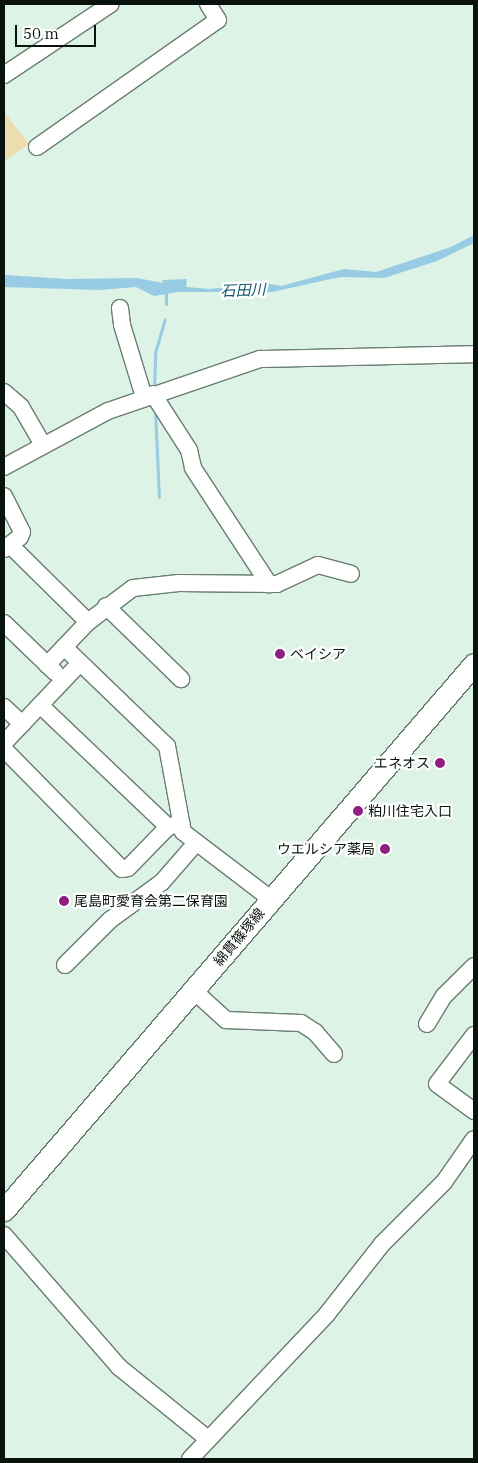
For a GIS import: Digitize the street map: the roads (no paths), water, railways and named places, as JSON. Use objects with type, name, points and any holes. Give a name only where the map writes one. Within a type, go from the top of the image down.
[{"type":"main road","name":"綿貫篠塚線","points":[[4,1210],[474,664]]},
{"type":"street","points":[[4,75],[111,4]]},
{"type":"street","points":[[37,147],[218,20],[208,4]]},
{"type":"street","points":[[120,308],[122,325],[148,396],[188,450],[193,468],[269,584]]},
{"type":"street","points":[[4,467],[43,444],[108,411],[148,396],[271,357],[474,354]]},
{"type":"street","points":[[4,392],[21,407],[43,444]]},
{"type":"street","points":[[4,496],[22,532],[7,547],[88,622]]},
{"type":"street","points":[[47,665],[88,622],[106,606],[133,588],[179,583],[277,584],[311,565],[351,574]]},
{"type":"street","points":[[106,606],[181,679]]},
{"type":"street","points":[[4,623],[63,680]]},
{"type":"street","points":[[64,647],[167,746],[174,825]]},
{"type":"street","points":[[4,743],[80,663]]},
{"type":"street","points":[[40,705],[174,825],[270,899]]},
{"type":"street","points":[[4,707],[22,724]]},
{"type":"street","points":[[4,749],[122,868],[128,868],[174,825]]},
{"type":"street","points":[[65,965],[110,920],[162,882],[196,843]]},
{"type":"street","points":[[427,1024],[444,996],[474,966]]},
{"type":"street","points":[[193,990],[226,1020],[301,1023],[315,1032],[334,1054]]},
{"type":"street","points":[[474,1035],[437,1084],[474,1111]]},
{"type":"street","points":[[190,1459],[327,1314],[382,1244],[444,1182],[474,1140]]},
{"type":"street","points":[[4,1235],[119,1367],[208,1439]]},
{"type":"water","name":"石田川","points":[[474,235],[474,243],[437,261],[384,278],[340,277],[272,292],[178,292],[154,296],[136,287],[99,290],[4,287],[4,275],[66,279],[137,278],[163,283],[162,280],[187,279],[186,287],[210,289],[266,283],[281,286],[344,269],[376,272],[451,247]]},
{"type":"waterway","points":[[166,289],[166,304]]},
{"type":"waterway","points":[[154,389],[155,353],[165,319]]},
{"type":"waterway","points":[[155,410],[159,497]]},
{"type":"place","name":"ベイシア","points":[[280,654]]},
{"type":"place","name":"エネオス","points":[[440,763]]},
{"type":"place","name":"粕川住宅入口","points":[[358,811]]},
{"type":"place","name":"ウエルシア薬局","points":[[385,849]]},
{"type":"place","name":"尾島町愛育会第二保育園","points":[[64,901]]}]
